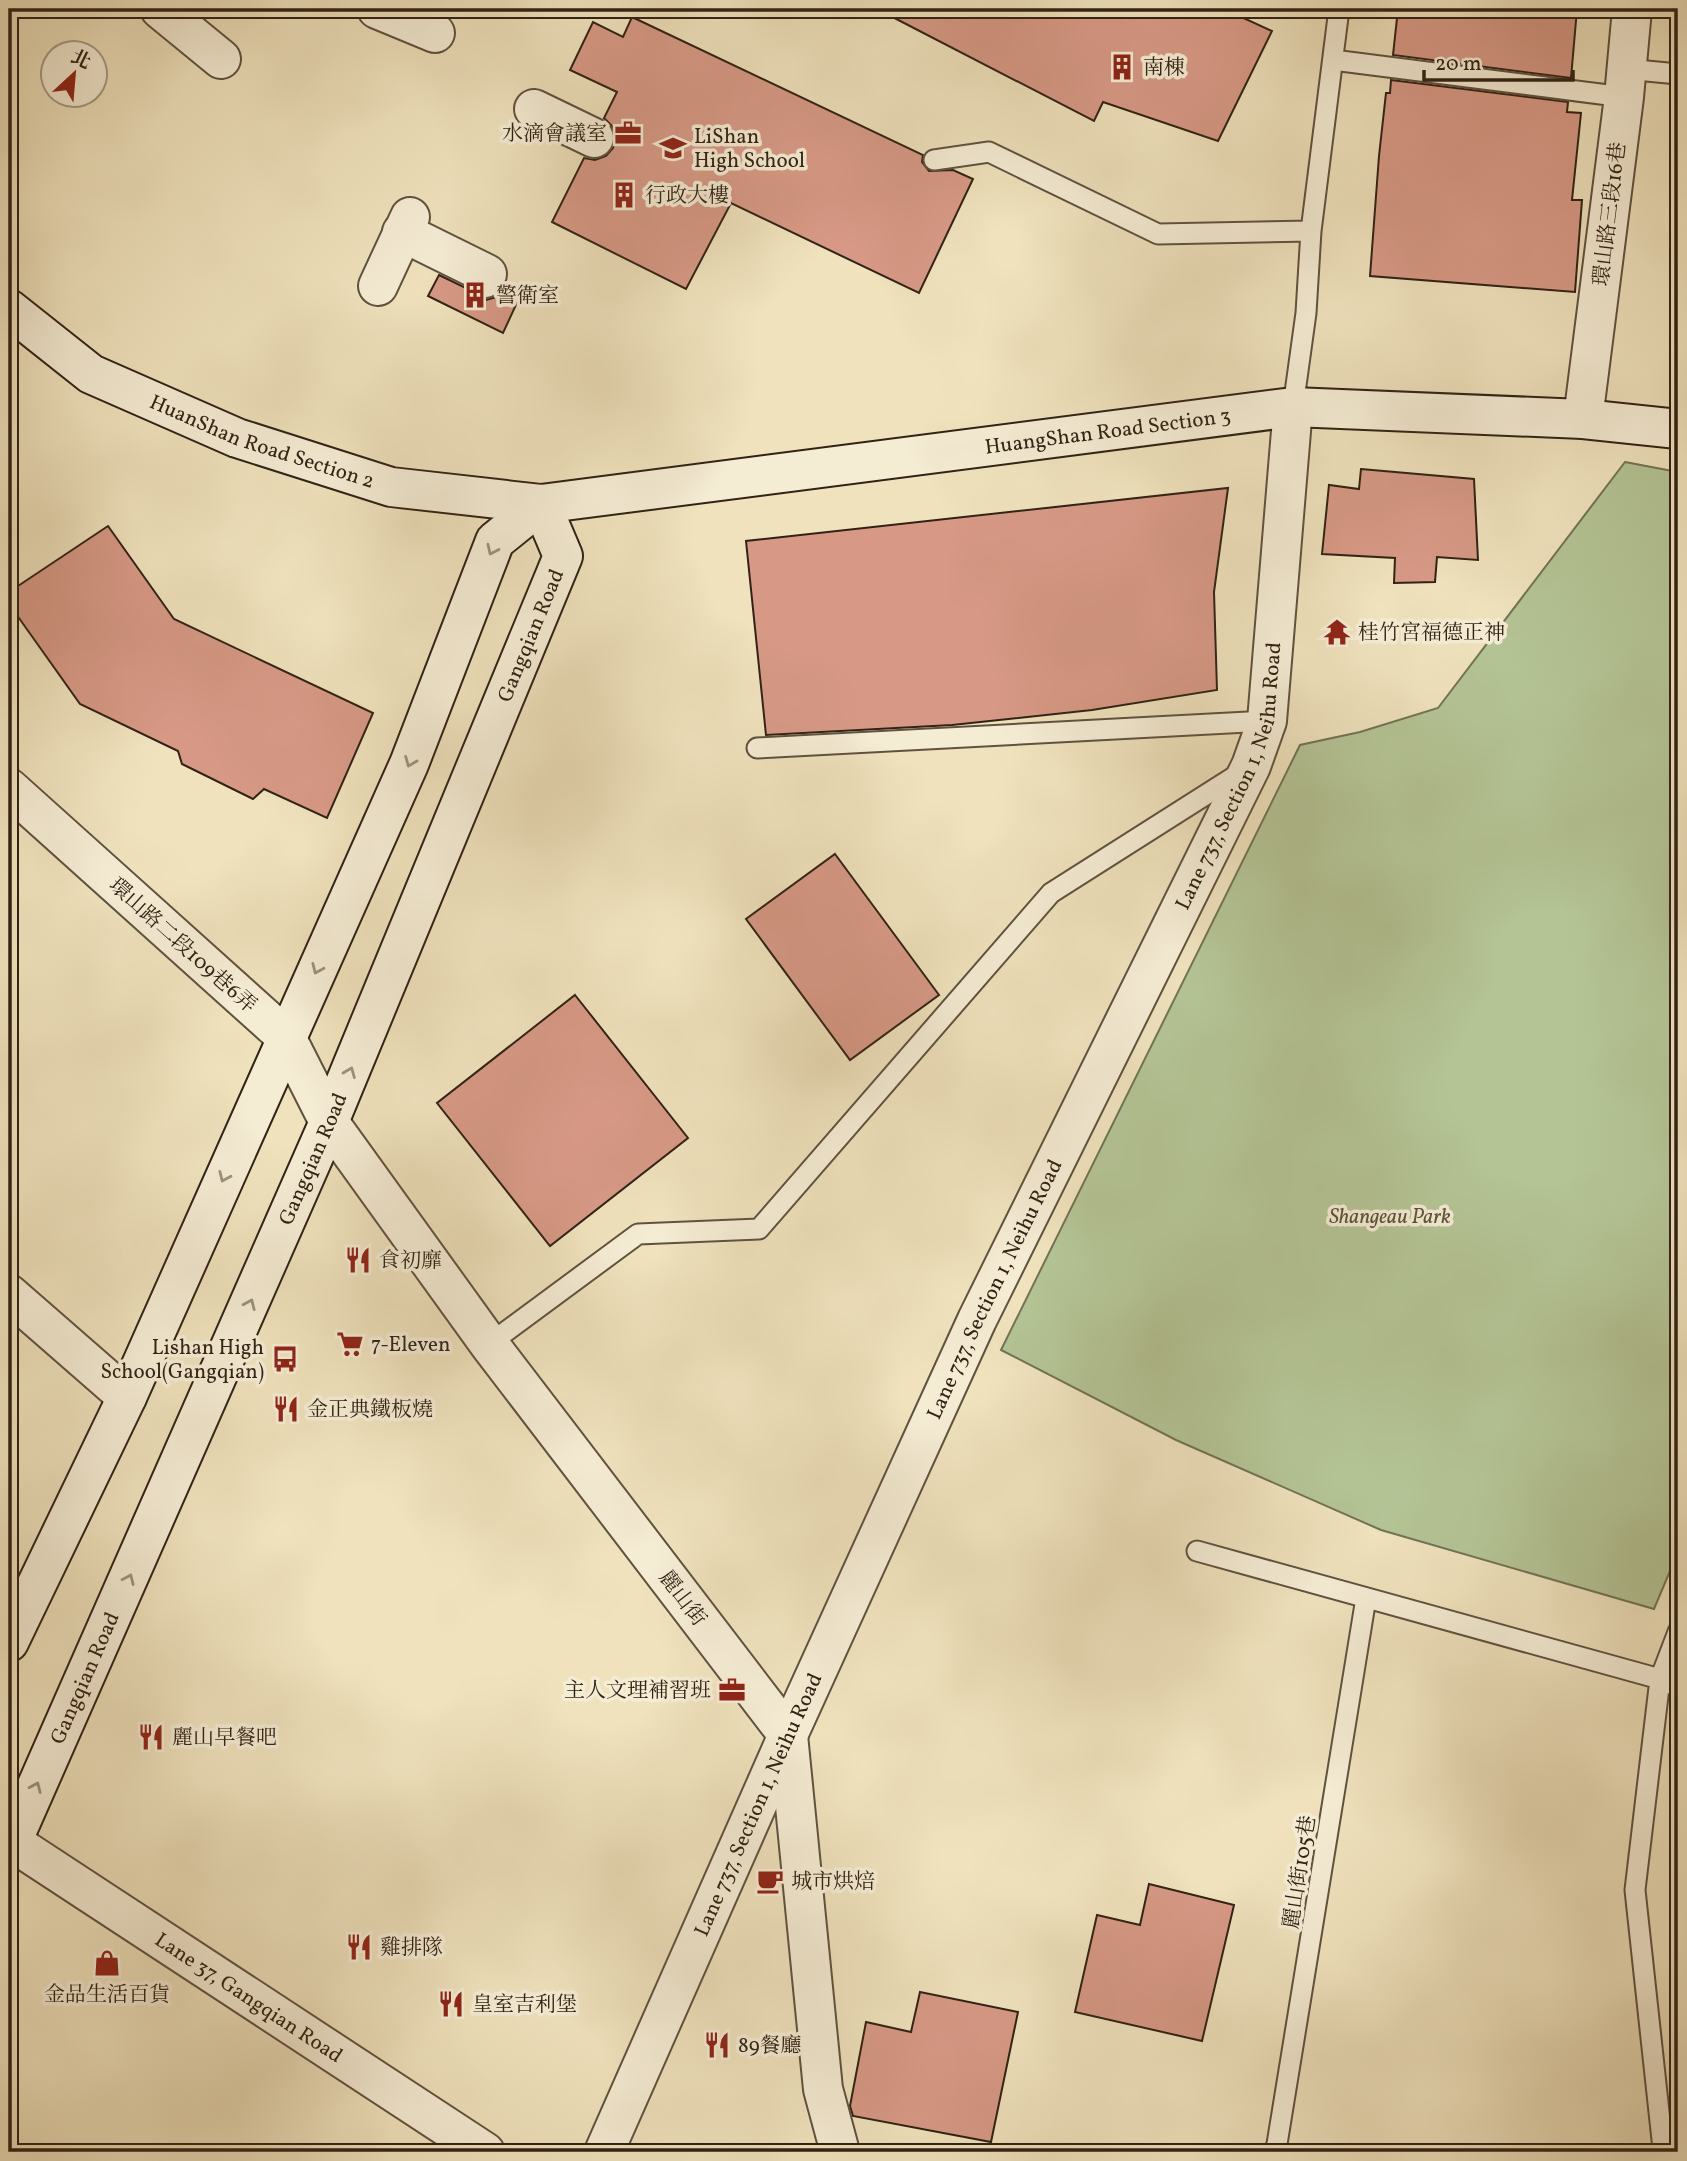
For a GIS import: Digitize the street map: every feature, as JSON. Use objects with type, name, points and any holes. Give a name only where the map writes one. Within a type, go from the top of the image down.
[{"type":"street","points":[[160,9],[221,59]]},
{"type":"street","points":[[377,9],[435,33]]},
{"type":"street","name":"環山路三段16巷","points":[[1583,419],[1632,9]]},
{"type":"street","points":[[534,109],[594,138]]},
{"type":"street","points":[[378,286],[406,225],[487,274],[485,278]]},
{"type":"street","name":"HuanShan Road Section 2","points":[[9,309],[91,373],[237,438],[391,487],[541,504]]},
{"type":"street","name":"HuangShan Road Section 3","points":[[541,504],[1293,407],[1583,419],[1678,429]]},
{"type":"street","name":"Lane 737, Section 1, Neihu Road","points":[[604,2152],[788,1735],[977,1320],[1251,766],[1267,721],[1293,407]]},
{"type":"street","points":[[9,1642],[127,1397],[409,764],[495,541],[541,504]]},
{"type":"street","name":"Gangqian Road","points":[[10,1844],[329,1122],[563,556],[541,504]]},
{"type":"street","name":"環山路二段109巷6弄","points":[[9,788],[286,1037],[329,1122]]},
{"type":"street","name":"麗山街","points":[[329,1122],[489,1344],[788,1735]]},
{"type":"street","points":[[9,1294],[127,1397]]},
{"type":"street","points":[[788,1735],[823,2089],[840,2152]]},
{"type":"street","name":"Lane 37, Gangqian Road","points":[[10,1844],[485,2152]]},
{"type":"lane","points":[[1293,407],[1306,313],[1311,232],[1339,9]]},
{"type":"lane","points":[[1333,60],[1625,83],[1678,74]]},
{"type":"lane","points":[[934,160],[989,152],[1158,234],[1311,232]]},
{"type":"lane","points":[[757,748],[1267,721]]},
{"type":"lane","points":[[489,1344],[638,1234],[759,1229],[1051,893],[1251,766]]},
{"type":"lane","points":[[1197,1551],[1669,1683]]},
{"type":"lane","name":"麗山街105巷","points":[[1274,2152],[1366,1598]]},
{"type":"lane","points":[[1663,2149],[1635,1890],[1678,1632]]},
{"type":"green space","name":"Shangeau Park","points":[[1625,462],[1678,472],[1678,1552],[1654,1609],[1381,1530],[1176,1440],[1001,1350],[1300,745],[1360,732],[1438,708]]},
{"type":"building","name":"南棟","points":[[877,9],[1224,9],[1272,31],[1218,141],[1103,102],[1094,121]]},
{"type":"building","points":[[1398,9],[1577,9],[1571,78],[1393,55]]},
{"type":"building","points":[[632,17],[923,155],[922,162],[929,171],[953,170],[973,179],[919,293],[731,203],[686,289],[552,222],[584,158],[595,160],[606,156],[613,148],[616,137],[612,126],[604,118],[617,92],[570,70],[593,22],[623,37]]},
{"type":"building","points":[[1391,80],[1568,102],[1567,112],[1581,113],[1572,200],[1582,200],[1575,292],[1370,276],[1379,156],[1386,93],[1390,93]]},
{"type":"building","name":"警衛室","points":[[439,275],[466,288],[476,298],[486,300],[496,297],[505,287],[521,294],[503,333],[428,296]]},
{"type":"building","points":[[1361,469],[1474,479],[1478,560],[1437,557],[1435,582],[1394,583],[1395,558],[1322,554],[1329,485],[1359,489]]},
{"type":"building","points":[[1228,488],[1214,592],[1217,690],[1092,710],[952,725],[766,735],[746,541]]},
{"type":"building","points":[[108,526],[174,619],[373,713],[327,818],[264,789],[253,799],[182,764],[178,751],[80,704],[9,604],[9,592]]},
{"type":"building","points":[[835,854],[939,995],[850,1060],[746,919]]},
{"type":"building","points":[[575,995],[688,1138],[550,1246],[437,1103]]},
{"type":"building","points":[[1149,1884],[1234,1905],[1202,2041],[1075,2012],[1097,1915],[1140,1925]]},
{"type":"building","points":[[920,1992],[1018,2012],[991,2142],[853,2116],[850,2106],[866,2022],[911,2032]]},
{"type":"place","name":"南棟","points":[[1122,67]]},
{"type":"place","name":"水滴會議室","points":[[628,133]]},
{"type":"place","name":"LiShan High School","points":[[673,148]]},
{"type":"place","name":"行政大樓","points":[[624,195]]},
{"type":"place","name":"警衛室","points":[[475,295]]},
{"type":"place","name":"桂竹宮福德正神","points":[[1337,632]]},
{"type":"place","name":"食初靡","points":[[358,1260]]},
{"type":"place","name":"7-Eleven","points":[[350,1344]]},
{"type":"place","name":"Lishan High School(Gangqian)","points":[[285,1359]]},
{"type":"place","name":"金正典鐵板燒","points":[[286,1409]]},
{"type":"place","name":"主人文理補習班","points":[[732,1690]]},
{"type":"place","name":"麗山早餐吧","points":[[151,1737]]},
{"type":"place","name":"城市烘焙","points":[[770,1881]]},
{"type":"place","name":"雞排隊","points":[[359,1947]]},
{"type":"place","name":"金品生活百貨","points":[[107,1963]]},
{"type":"place","name":"皇室吉利堡","points":[[451,2004]]},
{"type":"place","name":"89餐廳","points":[[717,2045]]}]
